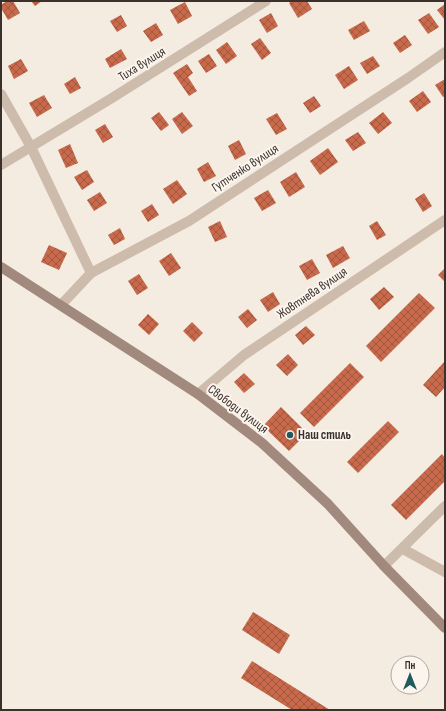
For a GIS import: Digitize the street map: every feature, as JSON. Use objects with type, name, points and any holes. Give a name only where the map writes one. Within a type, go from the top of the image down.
[{"type":"main road","name":"Свободи вулиця","points":[[1,267],[198,394],[262,443],[328,504],[384,566],[445,628]]},
{"type":"street","name":"Тиха вулиця","points":[[1,165],[266,1]]},
{"type":"street","name":"Гутченко вулиця","points":[[61,305],[91,272],[189,220],[408,78],[445,52]]},
{"type":"street","points":[[1,94],[31,147],[91,272]]},
{"type":"street","name":"Жовтнева вулиця","points":[[198,394],[244,355],[445,220]]},
{"type":"street","points":[[384,566],[403,549],[445,506]]},
{"type":"street","points":[[403,549],[445,572]]},
{"type":"building","points":[[7,1],[13,1],[20,13],[8,20],[1,8],[1,5]]},
{"type":"building","points":[[31,1],[42,1],[35,6]]},
{"type":"building","points":[[292,1],[307,1],[312,9],[298,18],[289,3]]},
{"type":"building","points":[[185,2],[192,16],[178,24],[170,10]]},
{"type":"building","points":[[445,4],[445,20],[437,10]]},
{"type":"building","points":[[271,13],[278,26],[267,33],[259,20]]},
{"type":"building","points":[[429,13],[439,27],[428,34],[418,20]]},
{"type":"building","points":[[121,15],[127,26],[117,32],[110,21]]},
{"type":"building","points":[[364,21],[370,31],[354,40],[348,30]]},
{"type":"building","points":[[156,23],[163,35],[151,42],[143,31]]},
{"type":"building","points":[[405,35],[412,45],[400,53],[393,43]]},
{"type":"building","points":[[260,38],[271,53],[262,60],[251,44]]},
{"type":"building","points":[[227,42],[237,56],[226,64],[216,50]]},
{"type":"building","points":[[121,49],[127,59],[110,68],[105,59]]},
{"type":"building","points":[[209,54],[217,66],[206,73],[198,61]]},
{"type":"building","points":[[373,56],[380,66],[367,74],[360,63]]},
{"type":"building","points":[[21,59],[28,71],[14,79],[8,66]]},
{"type":"building","points":[[187,64],[193,73],[188,77],[197,91],[189,96],[173,73]]},
{"type":"building","points":[[349,66],[358,80],[344,89],[335,75]]},
{"type":"building","points":[[75,77],[81,88],[70,94],[64,84]]},
{"type":"building","points":[[445,79],[445,96],[443,97],[435,85]]},
{"type":"building","points":[[423,91],[431,102],[417,112],[409,101]]},
{"type":"building","points":[[44,95],[52,108],[37,117],[29,103]]},
{"type":"building","points":[[314,96],[321,106],[310,113],[303,103]]},
{"type":"building","points":[[159,112],[169,125],[161,131],[151,118]]},
{"type":"building","points":[[182,112],[193,126],[182,134],[172,119]]},
{"type":"building","points":[[383,112],[392,123],[378,134],[369,123]]},
{"type":"building","points":[[277,113],[287,129],[276,135],[266,119]]},
{"type":"building","points":[[105,124],[113,137],[103,143],[95,130]]},
{"type":"building","points":[[358,132],[366,143],[353,151],[345,140]]},
{"type":"building","points":[[239,140],[246,154],[235,160],[228,146]]},
{"type":"building","points":[[70,144],[78,163],[66,168],[58,150]]},
{"type":"building","points":[[328,148],[338,162],[320,175],[310,161]]},
{"type":"building","points":[[208,162],[216,176],[204,182],[197,169]]},
{"type":"building","points":[[87,170],[94,182],[82,190],[74,177]]},
{"type":"building","points":[[296,172],[305,187],[289,197],[280,182]]},
{"type":"building","points":[[177,180],[187,194],[173,204],[163,189]]},
{"type":"building","points":[[268,190],[276,203],[262,211],[254,198]]},
{"type":"building","points":[[100,192],[107,203],[94,211],[87,200]]},
{"type":"building","points":[[424,193],[432,206],[423,212],[415,199]]},
{"type":"building","points":[[152,204],[159,215],[148,222],[141,211]]},
{"type":"building","points":[[220,221],[227,237],[215,242],[208,227]]},
{"type":"building","points":[[377,221],[386,235],[377,240],[369,226]]},
{"type":"building","points":[[120,228],[125,239],[114,245],[108,235]]},
{"type":"building","points":[[49,245],[67,253],[59,270],[41,262]]},
{"type":"building","points":[[343,246],[350,258],[333,268],[326,255]]},
{"type":"building","points":[[171,253],[181,268],[169,276],[159,261]]},
{"type":"building","points":[[312,259],[320,273],[307,280],[299,266]]},
{"type":"building","points":[[445,268],[445,282],[438,275]]},
{"type":"building","points":[[139,274],[148,288],[137,295],[128,281]]},
{"type":"building","points":[[384,287],[394,297],[379,310],[370,299]]},
{"type":"building","points":[[273,292],[280,304],[268,312],[260,300]]},
{"type":"building","points":[[419,293],[435,308],[381,362],[366,346]]},
{"type":"building","points":[[248,309],[257,320],[247,328],[238,317]]},
{"type":"building","points":[[148,314],[159,324],[149,335],[138,325]]},
{"type":"building","points":[[192,322],[203,333],[194,342],[183,331]]},
{"type":"building","points":[[306,326],[315,335],[303,345],[295,335]]},
{"type":"building","points":[[288,354],[298,365],[287,376],[276,365]]},
{"type":"building","points":[[445,361],[445,387],[436,397],[423,385]]},
{"type":"building","points":[[350,363],[364,377],[314,427],[300,413]]},
{"type":"building","points":[[244,373],[255,384],[244,393],[234,382]]},
{"type":"building","points":[[281,407],[307,433],[289,451],[263,426]]},
{"type":"building","points":[[388,421],[399,432],[358,473],[347,462]]},
{"type":"building","points":[[442,454],[445,458],[445,481],[406,520],[391,505]]},
{"type":"building","points":[[253,612],[290,635],[279,654],[242,630]]},
{"type":"building","points":[[252,661],[330,710],[292,710],[241,678]]},
{"type":"place","name":"Наш стиль","points":[[290,435]]}]
